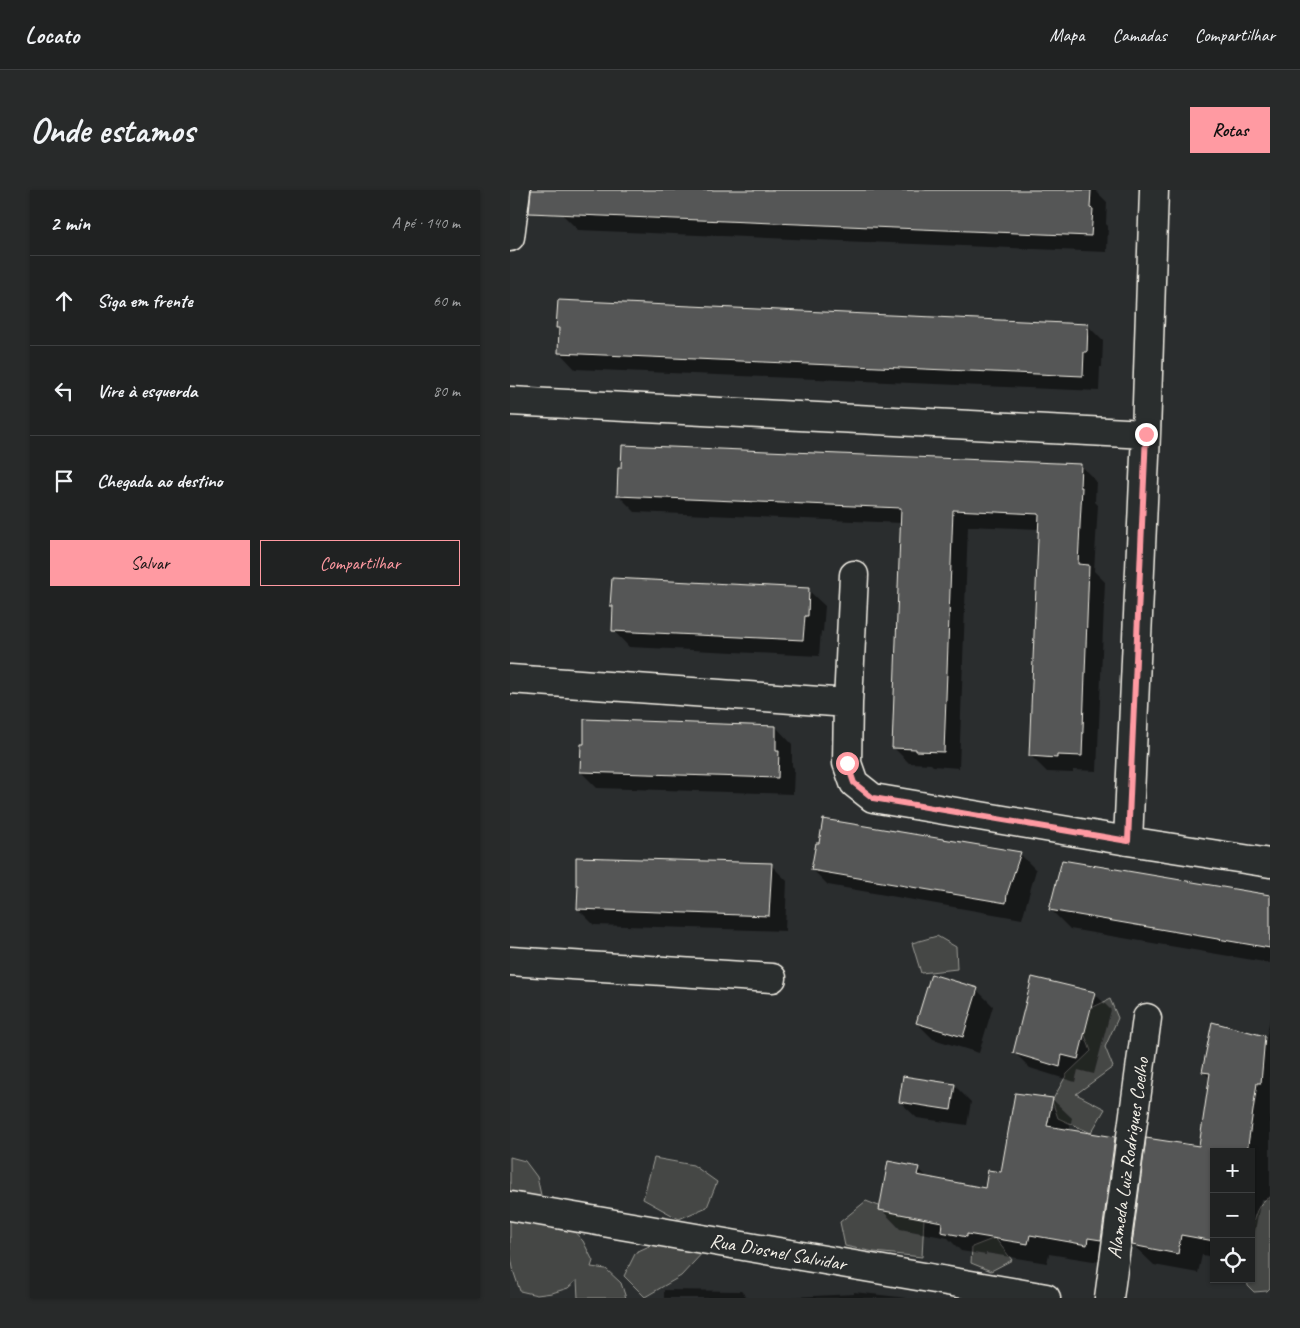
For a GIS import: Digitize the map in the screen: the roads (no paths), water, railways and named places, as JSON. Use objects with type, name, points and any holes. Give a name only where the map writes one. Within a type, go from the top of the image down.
[{"type":"street","points":[[510,237],[516,190]]},
{"type":"street","points":[[1128,841],[1146,434],[1154,190]]},
{"type":"street","points":[[510,401],[1146,434]]},
{"type":"street","points":[[854,575],[847,763],[854,783],[873,798],[1270,863]]},
{"type":"street","points":[[510,679],[848,703]]},
{"type":"street","points":[[510,961],[772,978]]},
{"type":"street","name":"Alameda Luiz Rodrigues Coelho","points":[[1109,1298],[1147,1018]]},
{"type":"street","name":"Rua Diosnel Salvidar","points":[[510,1206],[1046,1298]]}]
